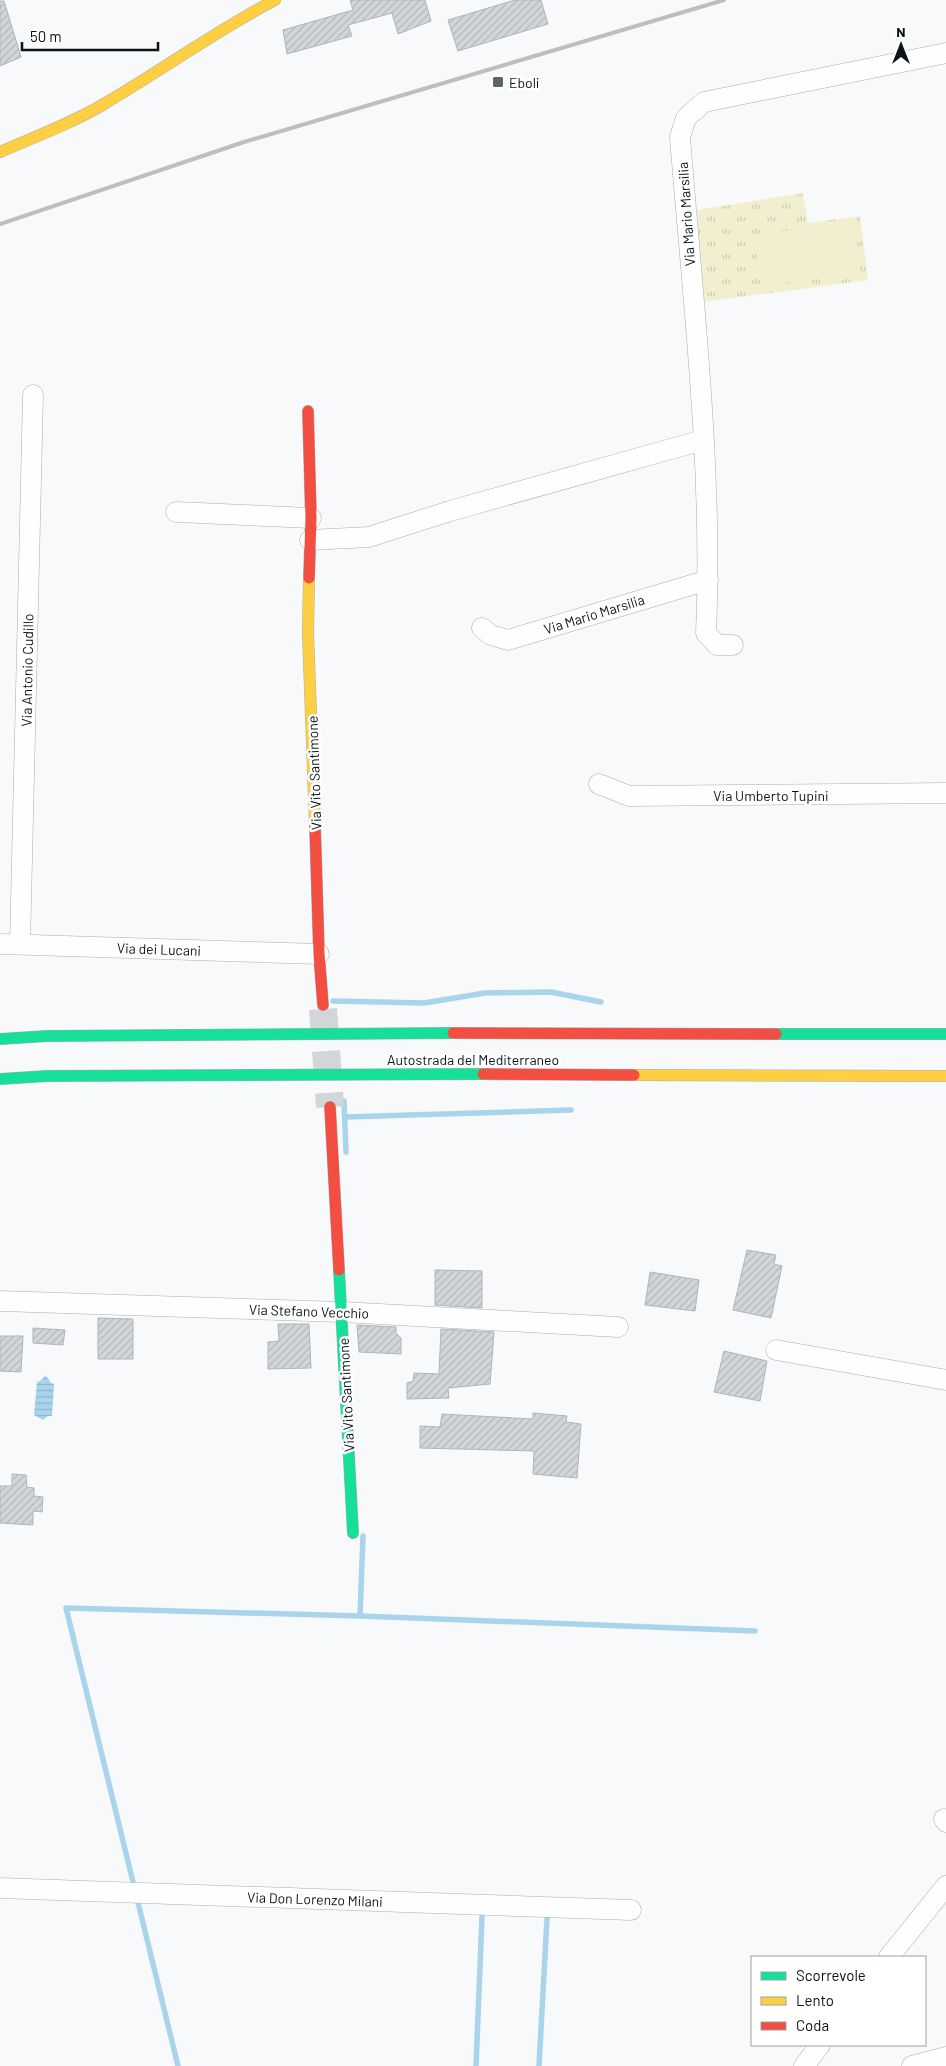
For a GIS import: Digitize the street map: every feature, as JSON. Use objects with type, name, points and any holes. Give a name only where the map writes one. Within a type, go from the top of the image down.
[{"type":"main road","points":[[2,151],[48,132],[103,104],[254,10],[275,0]]},
{"type":"main road","name":"Via Vito Santimone","points":[[308,411],[311,518],[308,632],[319,954],[323,1005]]},
{"type":"main road","name":"Autostrada del Mediterraneo","points":[[0,1039],[47,1036],[332,1033],[946,1034]]},
{"type":"main road","name":"Autostrada del Mediterraneo","points":[[0,1079],[47,1076],[333,1074],[946,1076]]},
{"type":"main road","name":"Via Vito Santimone","points":[[330,1108],[353,1533]]},
{"type":"street","name":"Via Mario Marsilia","points":[[733,645],[717,645],[706,634],[708,580],[703,440],[680,137],[686,118],[704,102],[946,53]]},
{"type":"street","name":"Via Antonio Cudillo","points":[[20,944],[33,395]]},
{"type":"street","points":[[310,540],[369,537],[450,511],[703,440]]},
{"type":"street","points":[[176,512],[311,518]]},
{"type":"street","name":"Via Mario Marsilia","points":[[482,628],[491,635],[508,640],[708,580]]},
{"type":"street","name":"Via Umberto Tupini","points":[[599,784],[629,796],[946,793]]},
{"type":"street","name":"Via dei Lucani","points":[[0,944],[319,954]]},
{"type":"street","name":"Via Stefano Vecchio","points":[[0,1301],[342,1312],[618,1327]]},
{"type":"street","points":[[776,1350],[946,1380]]},
{"type":"street","points":[[891,1956],[946,1886]]},
{"type":"street","name":"Via Don Lorenzo Milani","points":[[0,1888],[630,1910]]},
{"type":"street","points":[[804,2066],[819,2046]]},
{"type":"street","points":[[912,2066],[946,2058]]},
{"type":"green space","points":[[803,193],[808,223],[860,216],[868,280],[703,302],[697,210]]},
{"type":"green space","points":[[854,222],[861,273],[761,286],[754,235]]},
{"type":"water","points":[[45,1376],[54,1384],[52,1416],[48,1416],[43,1420],[34,1415],[37,1382]]},
{"type":"building","points":[[350,0],[425,0],[431,21],[398,34],[392,13],[348,25],[352,36],[287,54],[283,30],[353,10]]},
{"type":"building","name":"Eboli","points":[[515,0],[541,0],[548,24],[458,51],[448,20]]},
{"type":"building","points":[[0,1],[4,1],[21,57],[0,66]]},
{"type":"building","points":[[747,1250],[776,1255],[774,1264],[782,1266],[771,1318],[733,1310]]},
{"type":"building","points":[[435,1270],[482,1271],[482,1308],[435,1305]]},
{"type":"building","points":[[650,1272],[699,1280],[695,1311],[645,1305]]},
{"type":"building","points":[[98,1318],[133,1319],[133,1359],[98,1359]]},
{"type":"building","points":[[278,1324],[309,1324],[311,1368],[268,1369],[268,1342],[279,1341]]},
{"type":"building","points":[[357,1325],[396,1327],[396,1333],[401,1338],[401,1354],[359,1352]]},
{"type":"building","points":[[33,1328],[65,1330],[63,1345],[33,1343]]},
{"type":"building","points":[[441,1329],[494,1332],[490,1384],[448,1388],[449,1398],[407,1399],[407,1383],[413,1381],[414,1373],[439,1374]]},
{"type":"building","points":[[0,1336],[23,1336],[21,1372],[0,1371]]},
{"type":"building","points":[[724,1351],[767,1361],[760,1401],[714,1392]]},
{"type":"building","points":[[533,1413],[567,1416],[566,1422],[581,1424],[577,1478],[533,1474],[534,1451],[420,1448],[420,1426],[440,1427],[442,1414],[533,1419]]},
{"type":"building","points":[[12,1474],[26,1475],[27,1487],[34,1488],[34,1496],[43,1497],[42,1512],[33,1511],[33,1525],[0,1523],[0,1486],[12,1486]]},
{"type":"waterway","points":[[333,1001],[424,1003],[485,993],[551,992],[601,1002]]},
{"type":"waterway","points":[[344,1101],[346,1152]]},
{"type":"waterway","points":[[345,1117],[571,1110]]},
{"type":"waterway","points":[[360,1616],[363,1536]]},
{"type":"waterway","points":[[178,2066],[66,1608],[360,1616],[755,1631]]},
{"type":"waterway","points":[[476,2066],[482,1917]]},
{"type":"waterway","points":[[539,2066],[547,1919]]},
{"type":"tunnel","points":[[323,1009],[330,1107]]},
{"type":"railway","points":[[0,224],[244,142],[724,0]]},
{"type":"traffic: fast","points":[[0,1039],[47,1036],[453,1033]]},
{"type":"traffic: fast","points":[[776,1034],[946,1034]]},
{"type":"traffic: fast","points":[[0,1079],[47,1076],[483,1074]]},
{"type":"traffic: fast","points":[[339,1270],[353,1533]]},
{"type":"traffic: slow","points":[[0,152],[92,111],[275,0]]},
{"type":"traffic: slow","points":[[309,578],[308,633],[315,825]]},
{"type":"traffic: slow","points":[[634,1075],[946,1076]]},
{"type":"traffic: jam","points":[[308,411],[311,518],[309,578]]},
{"type":"traffic: jam","points":[[315,825],[319,954],[323,1005]]},
{"type":"traffic: jam","points":[[453,1033],[776,1034]]},
{"type":"traffic: jam","points":[[483,1074],[634,1075]]},
{"type":"traffic: jam","points":[[330,1107],[339,1270]]},
{"type":"place","name":"Eboli","points":[[498,82]]}]
